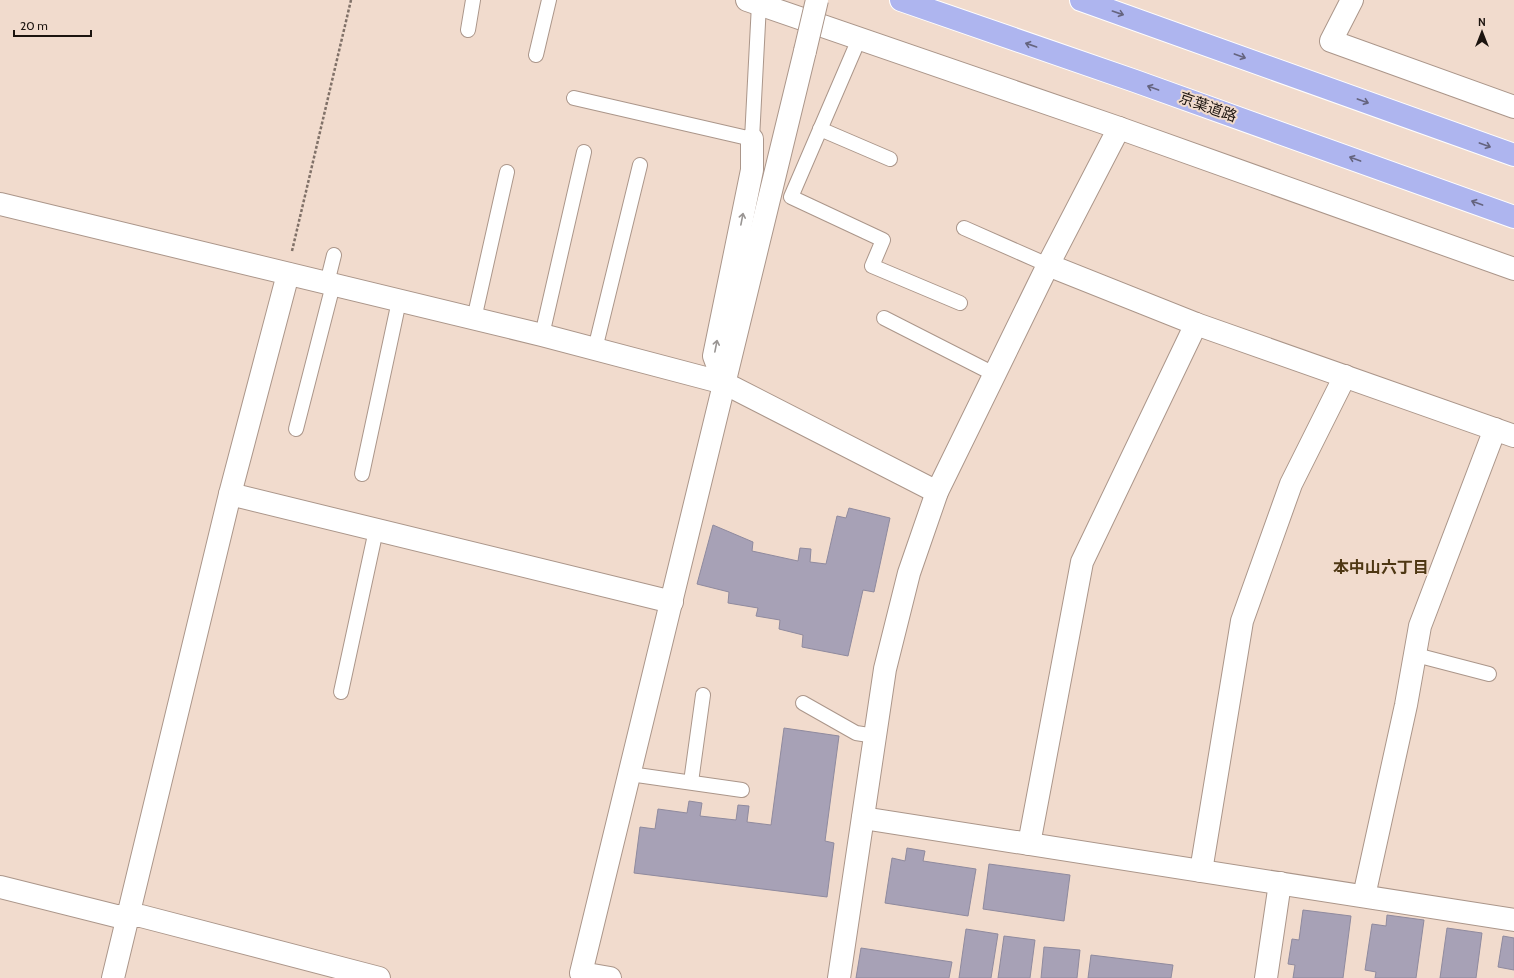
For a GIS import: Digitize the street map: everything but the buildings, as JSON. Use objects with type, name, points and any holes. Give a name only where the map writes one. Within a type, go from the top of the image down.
[{"type":"highway","name":"京葉道路","points":[[901,0],[1142,84],[1514,217]]},
{"type":"highway","points":[[1081,0],[1514,155]]},
{"type":"street","points":[[610,978],[581,976],[817,0]]},
{"type":"street","points":[[1352,0],[1331,41],[1513,102]]},
{"type":"street","points":[[753,2],[1119,128],[1514,269]]},
{"type":"street","points":[[839,978],[885,669],[909,573],[937,492],[1048,265],[1119,128]]},
{"type":"street","points":[[724,383],[714,356],[752,170],[752,139]]},
{"type":"street","points":[[0,204],[542,335],[724,383],[937,492]]},
{"type":"street","points":[[1048,265],[1196,324],[1504,433],[1420,626],[1406,705],[1364,896]]},
{"type":"street","points":[[113,978],[230,494],[288,274]]},
{"type":"street","points":[[1029,844],[1082,562],[1196,324]]},
{"type":"street","points":[[1201,871],[1242,621],[1291,484],[1345,376]]},
{"type":"street","points":[[230,494],[672,602]]},
{"type":"street","points":[[863,818],[1514,920]]},
{"type":"street","points":[[1266,978],[1280,883]]},
{"type":"street","points":[[0,887],[116,916],[141,916],[379,978]]},
{"type":"lane","points":[[468,30],[473,0]]},
{"type":"lane","points":[[536,55],[549,0]]},
{"type":"lane","points":[[574,98],[752,139],[753,2]]},
{"type":"lane","points":[[859,39],[791,197],[883,240],[872,266],[960,303]]},
{"type":"lane","points":[[820,129],[890,159]]},
{"type":"lane","points":[[542,335],[584,152]]},
{"type":"lane","points":[[595,349],[640,165]]},
{"type":"lane","points":[[474,319],[507,172]]},
{"type":"lane","points":[[964,228],[1048,265]]},
{"type":"lane","points":[[296,429],[330,284],[334,254]]},
{"type":"lane","points":[[362,474],[399,301]]},
{"type":"lane","points":[[884,318],[994,374]]},
{"type":"lane","points":[[341,692],[376,530]]},
{"type":"lane","points":[[1416,655],[1489,674]]},
{"type":"lane","points":[[691,782],[703,694]]},
{"type":"lane","points":[[803,703],[856,733],[875,736]]},
{"type":"lane","points":[[630,774],[742,790]]},
{"type":"path","points":[[292,252],[352,0]]},
{"type":"district","name":"本中山六丁目","points":[[1381,567]]}]
